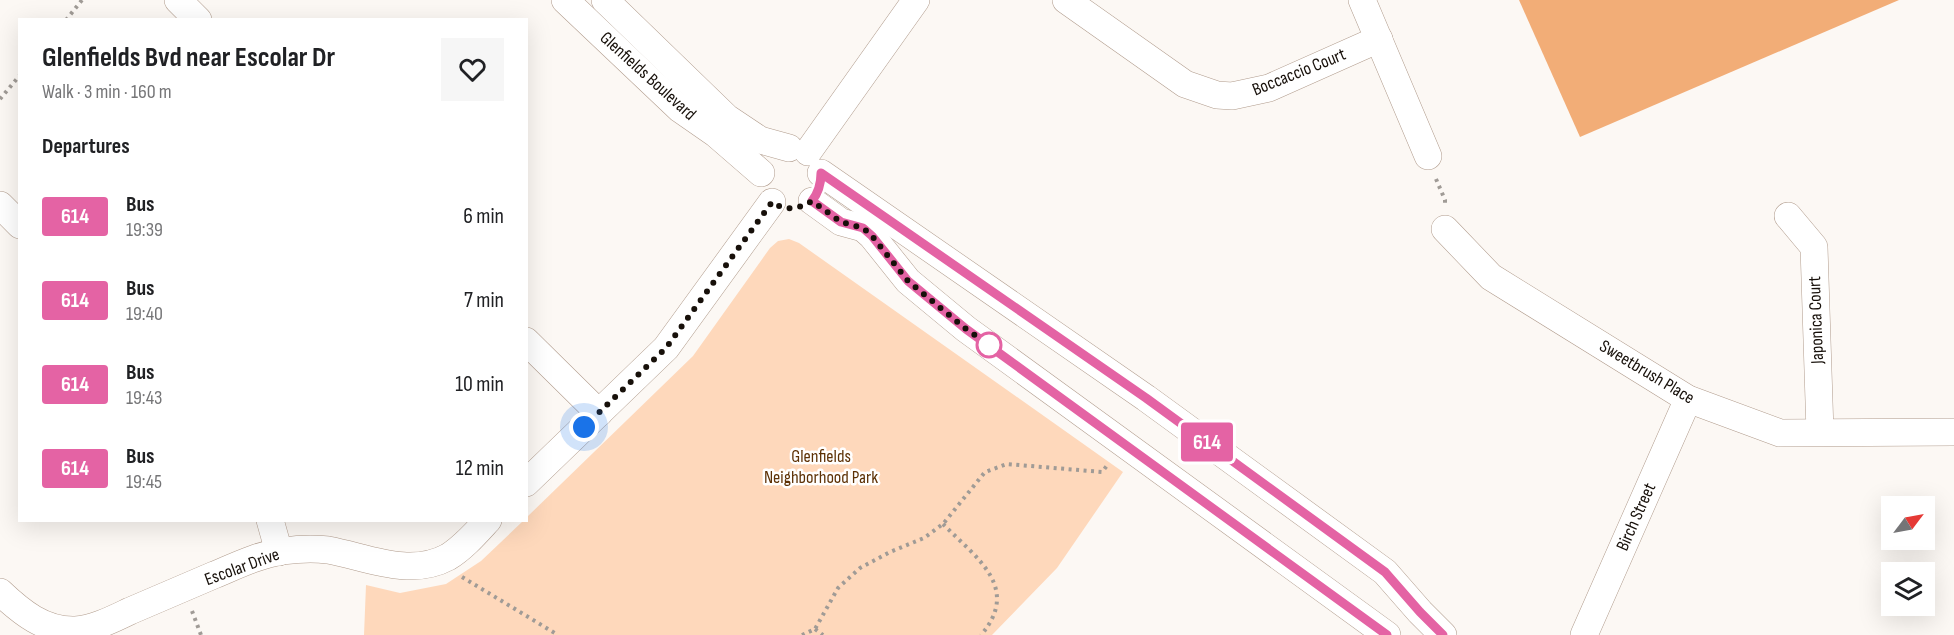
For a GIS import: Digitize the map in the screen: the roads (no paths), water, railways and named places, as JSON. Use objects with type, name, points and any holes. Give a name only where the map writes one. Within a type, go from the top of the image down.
[{"type":"street","points":[[178,0],[196,18]]},
{"type":"street","name":"Glenfields Boulevard","points":[[566,0],[680,109],[716,135],[761,173]]},
{"type":"street","name":"Glenfields Boulevard","points":[[605,0],[727,118],[760,140],[806,158],[1146,398],[1385,572],[1443,635]]},
{"type":"street","points":[[806,158],[916,0]]},
{"type":"street","name":"Boccaccio Court","points":[[1066,0],[1185,84],[1217,95],[1232,96],[1269,88],[1379,39]]},
{"type":"street","points":[[1362,0],[1428,156]]},
{"type":"street","points":[[778,150],[806,158],[821,184],[818,194],[812,201],[799,208],[789,209],[778,206],[765,194],[761,184],[761,173],[770,156],[778,150]]},
{"type":"street","points":[[812,201],[841,222],[863,228],[908,281],[966,329],[1387,635]]},
{"type":"street","points":[[528,481],[666,348],[772,202]]},
{"type":"street","points":[[0,206],[18,223]]},
{"type":"street","name":"Japonica Court","points":[[1788,216],[1814,247],[1820,432]]},
{"type":"street","name":"Sweetbrush Place","points":[[1445,229],[1491,276],[1688,399],[1780,433],[1954,432]]},
{"type":"street","points":[[528,342],[599,413]]},
{"type":"street","name":"Birch Street","points":[[1584,635],[1688,399]]},
{"type":"street","points":[[271,522],[279,552]]},
{"type":"street","name":"Escolar Drive","points":[[0,592],[39,623],[60,629],[77,630],[102,623],[247,561],[294,549],[326,550],[389,566],[429,563],[448,557],[486,522]]},
{"type":"park label","name":"Glenfields Neighborhood Park","points":[[821,466]]}]
